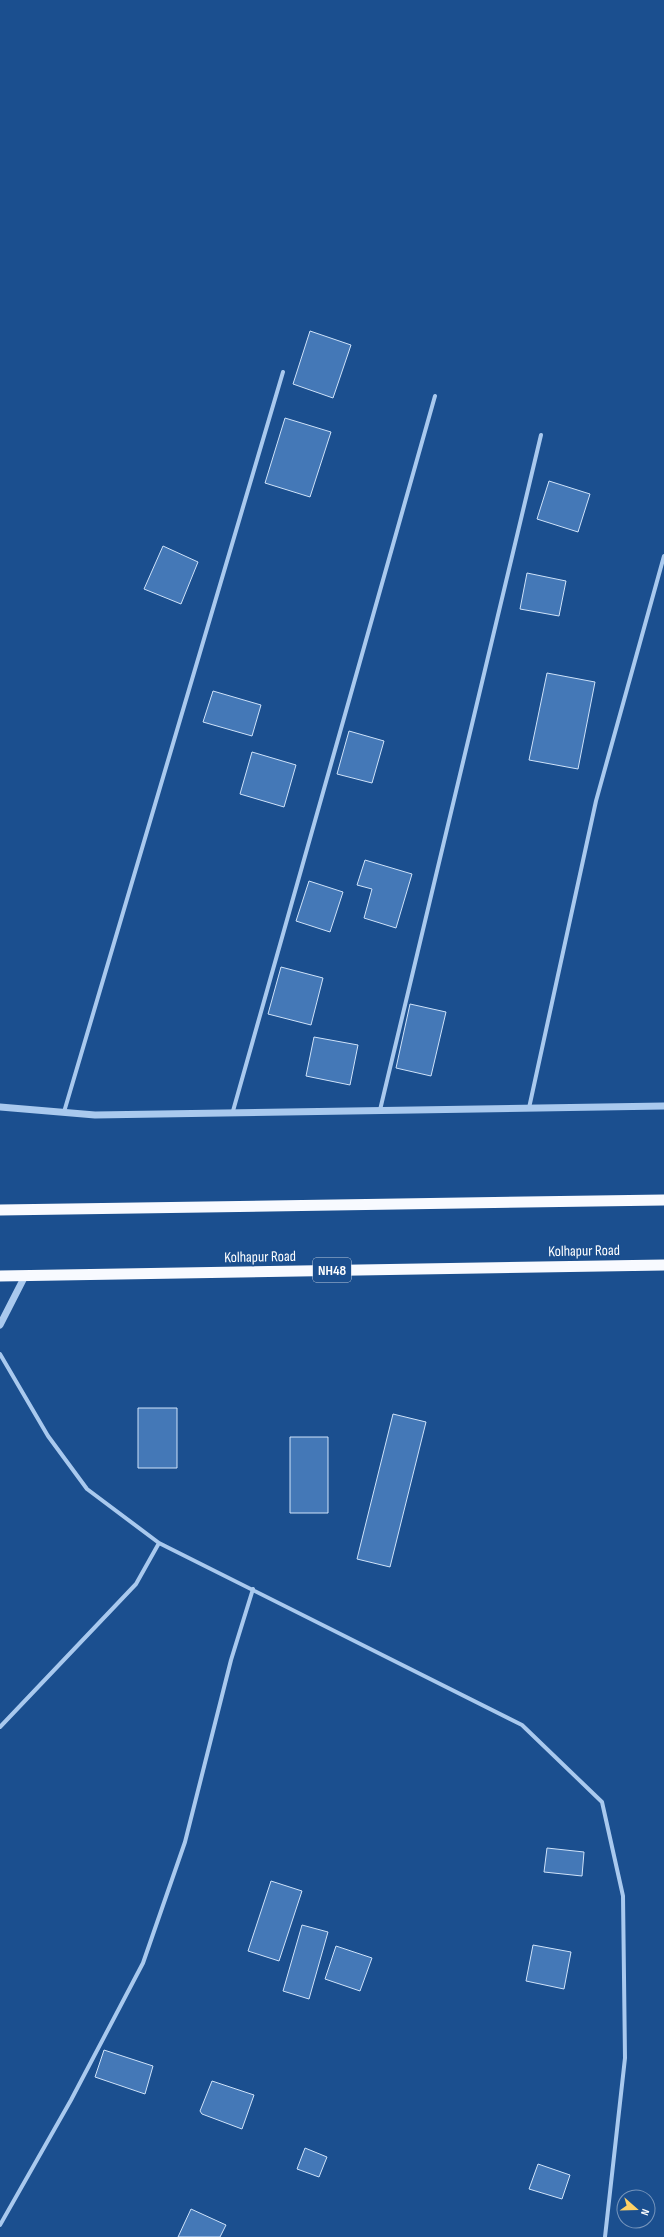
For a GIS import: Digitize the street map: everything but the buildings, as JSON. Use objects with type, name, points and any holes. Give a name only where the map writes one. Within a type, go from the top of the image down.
[{"type":"highway","points":[[0,1210],[664,1200]]},
{"type":"highway","name":"Kolhapur Road","points":[[0,1276],[664,1265]]},
{"type":"street","points":[[64,1112],[282,372]]},
{"type":"street","points":[[234,1111],[435,396]]},
{"type":"street","points":[[380,1110],[541,436]]},
{"type":"street","points":[[529,1108],[596,801],[664,556]]},
{"type":"street","points":[[0,1108],[95,1115],[234,1111],[664,1106]]},
{"type":"street","points":[[0,1324],[25,1276]]},
{"type":"street","points":[[0,1354],[48,1436],[86,1489],[159,1543],[522,1725],[602,1802],[623,1896],[625,2050],[605,2237]]},
{"type":"street","points":[[0,1727],[136,1584],[159,1543]]},
{"type":"street","points":[[0,2225],[71,2100],[143,1963],[184,1842],[231,1660],[253,1589]]}]
